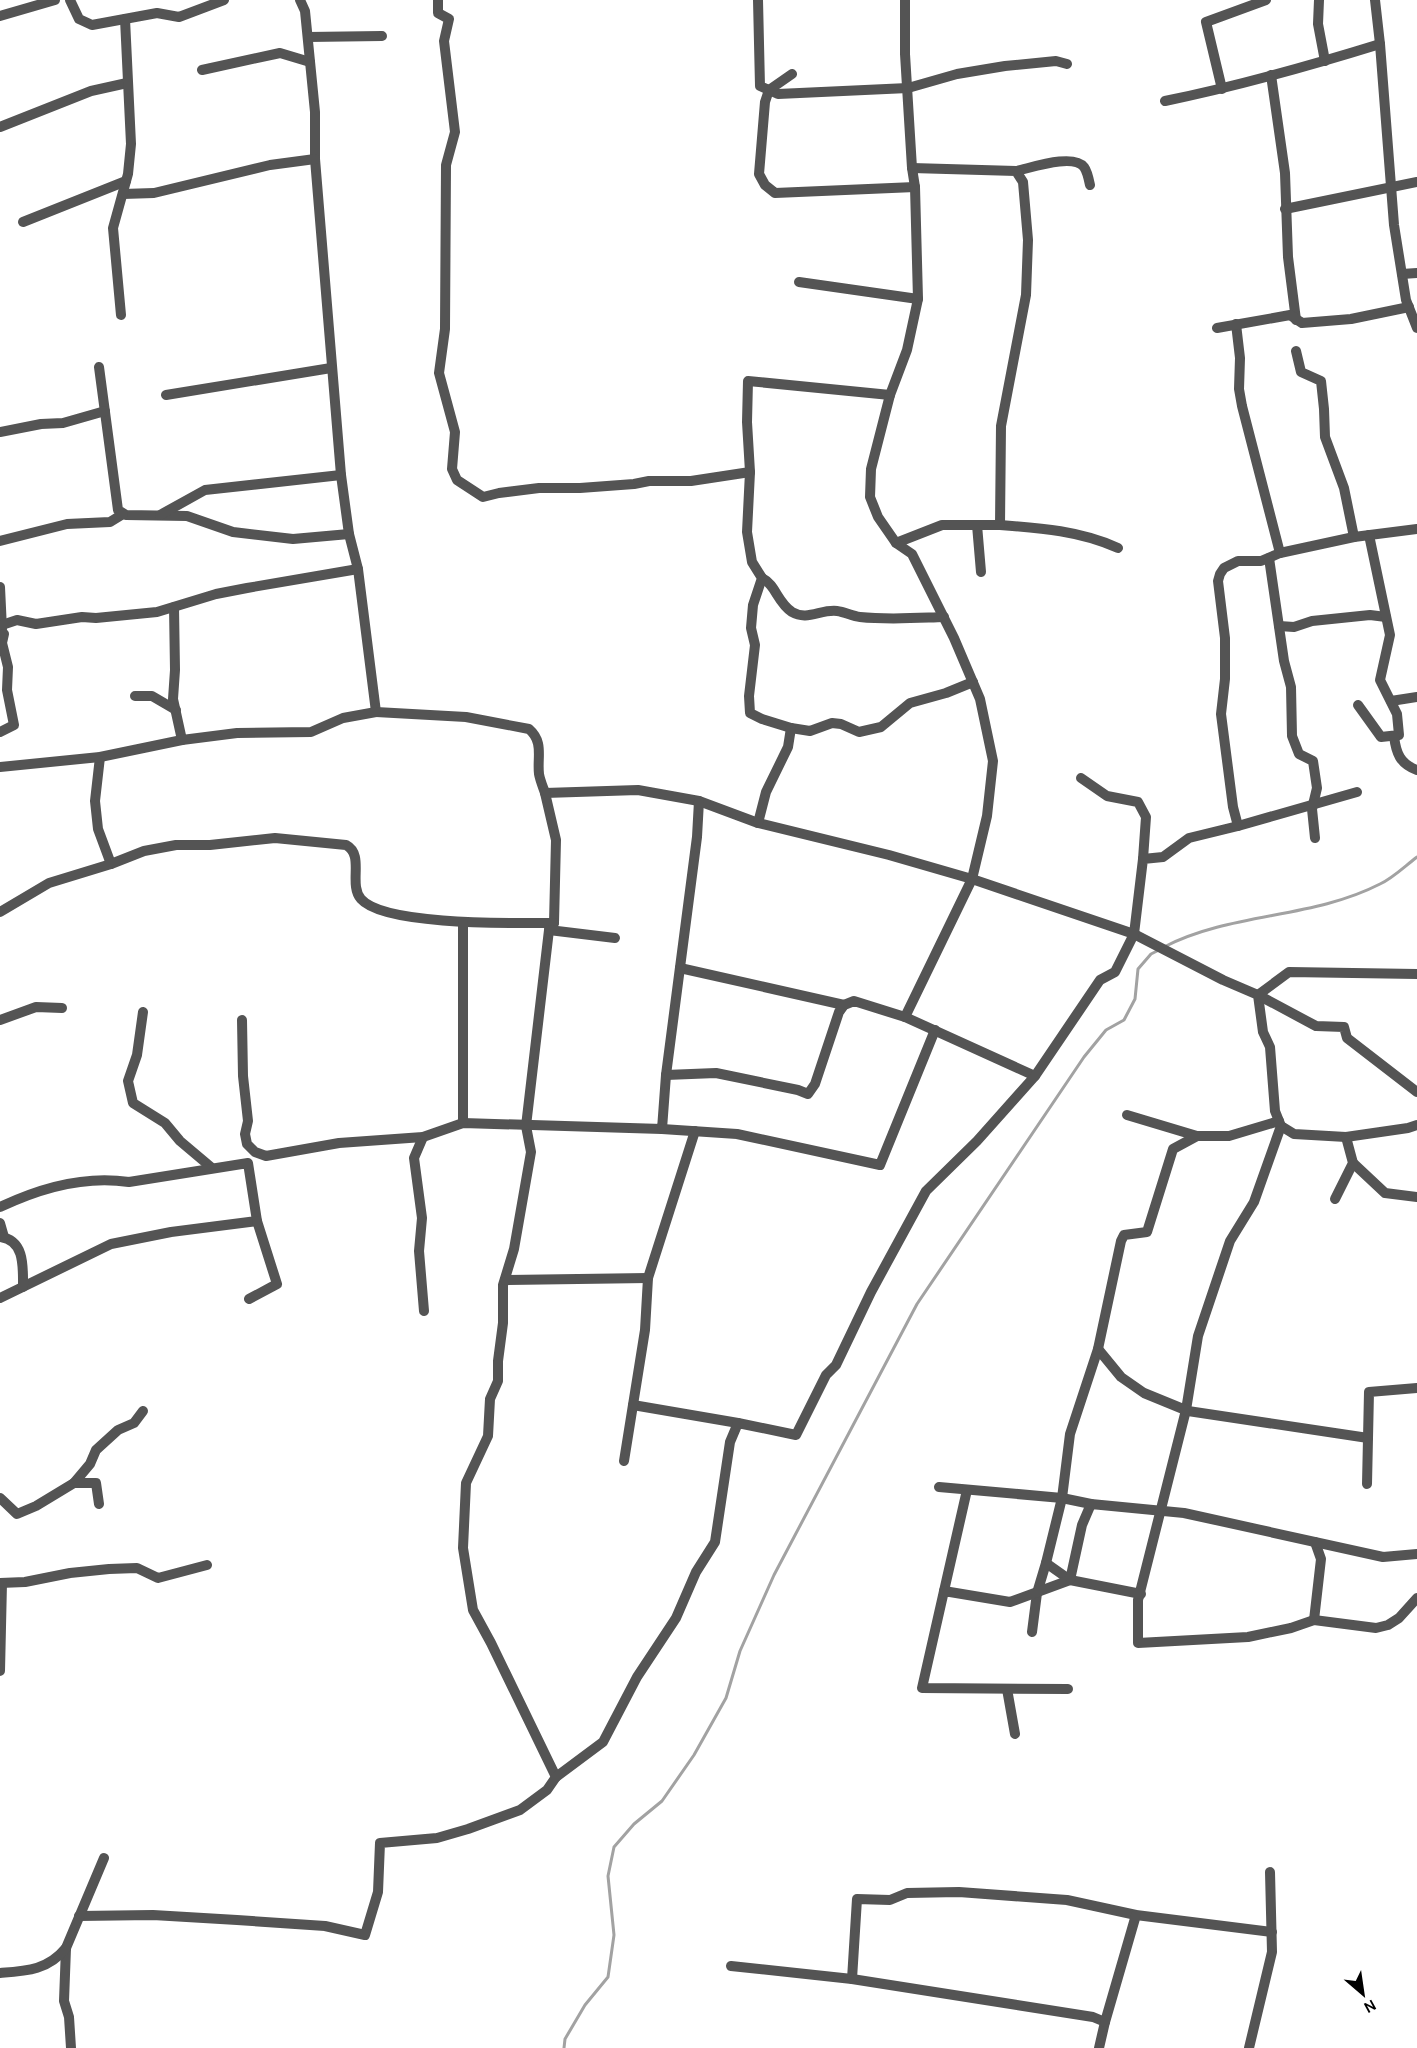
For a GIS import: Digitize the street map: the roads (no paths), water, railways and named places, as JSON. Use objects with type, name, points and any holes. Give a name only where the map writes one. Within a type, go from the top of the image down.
[{"type":"street","points":[[0,16],[54,0]]},
{"type":"street","points":[[70,0],[79,19],[92,25],[157,13],[179,16],[220,1]]},
{"type":"street","points":[[300,0],[305,11],[315,112],[315,159],[341,474],[358,569],[376,712]]},
{"type":"street","points":[[438,0],[438,13],[448,19],[444,41],[455,132],[446,165],[445,329],[439,373],[455,432],[452,469],[457,480],[483,498],[499,493],[540,488],[579,488],[649,481],[691,481],[750,472]]},
{"type":"street","points":[[758,0],[760,86],[778,94],[908,88],[957,74],[1005,66],[1056,61],[1067,64]]},
{"type":"street","points":[[905,1017],[972,879],[987,816],[993,761],[980,699],[944,617],[912,555],[897,543],[878,517],[870,497],[871,469],[890,395],[907,350],[918,299],[915,187],[905,54],[906,0]]},
{"type":"street","points":[[1222,89],[1206,22],[1266,0]]},
{"type":"street","points":[[1319,0],[1318,24],[1325,61]]},
{"type":"street","points":[[1375,0],[1390,187],[1406,300],[1417,328]]},
{"type":"street","points":[[121,315],[113,228],[126,181],[131,144],[125,19]]},
{"type":"street","points":[[308,37],[382,36]]},
{"type":"street","points":[[1165,101],[1222,89],[1380,44]]},
{"type":"street","points":[[202,70],[280,53],[310,62]]},
{"type":"street","points":[[792,74],[769,90],[765,102],[759,174],[765,185],[775,194],[915,187]]},
{"type":"street","points":[[1271,75],[1285,173],[1285,209],[1296,320]]},
{"type":"street","points":[[0,127],[91,91],[127,83]]},
{"type":"street","points":[[123,194],[154,193],[270,165],[315,159]]},
{"type":"street","points":[[912,168],[1016,171],[1074,161],[1084,167],[1090,185]]},
{"type":"street","points":[[1000,525],[1001,426],[1026,295],[1028,251],[1023,182],[1016,171]]},
{"type":"street","points":[[23,222],[126,181]]},
{"type":"street","points":[[1285,209],[1417,182]]},
{"type":"street","points":[[1402,274],[1417,273]]},
{"type":"street","points":[[799,282],[918,299]]},
{"type":"street","points":[[1217,328],[1290,315],[1302,323],[1352,319],[1409,307]]},
{"type":"street","points":[[1236,324],[1242,406],[1280,553]]},
{"type":"street","points":[[1296,351],[1302,372],[1320,381],[1323,390],[1325,437],[1344,488],[1354,537]]},
{"type":"street","points":[[99,367],[118,510],[123,514]]},
{"type":"street","points":[[166,395],[331,368]]},
{"type":"street","points":[[890,395],[748,381],[747,422],[750,472],[747,532],[752,562],[762,578],[770,582],[780,602],[794,613],[808,616],[826,611],[837,611],[856,617],[889,619],[944,617]]},
{"type":"street","points":[[0,432],[41,423],[63,423],[105,411]]},
{"type":"street","points":[[159,516],[205,490],[341,474]]},
{"type":"street","points":[[0,541],[67,524],[110,522],[123,514],[187,516],[233,532],[292,539],[350,534]]},
{"type":"street","points":[[897,543],[942,525],[1000,525],[1059,531],[1098,539],[1118,548]]},
{"type":"street","points":[[977,525],[981,572]]},
{"type":"street","points":[[1238,826],[1233,807],[1221,714],[1226,679],[1225,638],[1218,580],[1224,568],[1238,561],[1261,561],[1280,553],[1354,537],[1417,529]]},
{"type":"street","points":[[1358,705],[1381,737],[1399,735],[1397,714],[1380,681],[1390,635],[1369,535]]},
{"type":"street","points":[[1269,558],[1284,661],[1291,687],[1292,736],[1299,754],[1313,761],[1317,788],[1312,808],[1316,838]]},
{"type":"street","points":[[2,631],[17,620],[36,624],[82,617],[96,618],[157,612],[237,590],[358,569]]},
{"type":"street","points":[[762,578],[753,605],[751,628],[755,645],[749,696],[750,712],[762,719],[791,728],[810,730],[832,723],[841,724],[859,732],[881,727],[910,703],[946,693],[973,682]]},
{"type":"street","points":[[0,587],[2,643],[8,667],[7,690],[14,725],[0,732]]},
{"type":"street","points":[[174,607],[173,699],[182,740]]},
{"type":"street","points":[[1279,626],[1294,627],[1312,621],[1370,615],[1386,617]]},
{"type":"street","points":[[135,696],[152,696],[176,710]]},
{"type":"street","points":[[1391,701],[1417,697]]},
{"type":"street","points":[[0,767],[100,758],[182,740],[237,733],[311,732],[343,718],[376,712],[466,717],[529,729],[536,735],[539,777],[556,840],[552,927],[526,1126],[531,1152],[514,1249],[505,1280],[498,1381],[490,1399],[488,1436],[466,1483],[463,1548],[473,1610],[556,1777]]},
{"type":"street","points":[[758,824],[766,792],[788,747],[791,728]]},
{"type":"street","points":[[1394,736],[1396,752],[1405,766],[1417,770]]},
{"type":"street","points":[[100,758],[95,801],[98,829],[111,864]]},
{"type":"street","points":[[633,1405],[796,1435],[826,1375],[836,1365],[871,1292],[926,1191],[976,1141],[1035,1076],[1100,980],[1115,972],[1134,934],[1146,817],[1138,802],[1107,796],[1081,777]]},
{"type":"street","points":[[545,793],[638,790],[699,801],[758,824],[889,855],[972,879],[1134,934],[1316,1026],[1344,1027],[1347,1038],[1417,1092]]},
{"type":"street","points":[[1143,859],[1162,857],[1189,838],[1358,792]]},
{"type":"street","points":[[662,1129],[666,1075],[697,837],[699,801]]},
{"type":"street","points":[[0,912],[49,883],[144,851],[176,845],[275,838],[346,845],[351,848],[355,854],[356,887],[360,898],[368,905],[411,917],[463,923],[552,927],[615,938]]},
{"type":"street","points":[[463,923],[463,1123]]},
{"type":"street","points":[[680,968],[844,1005]]},
{"type":"street","points":[[1258,995],[1289,972],[1417,974]]},
{"type":"street","points":[[1258,995],[1263,1032],[1270,1047],[1275,1111],[1280,1123],[1294,1134],[1346,1137],[1417,1125]]},
{"type":"street","points":[[666,1075],[716,1073],[808,1094],[814,1084],[839,1012],[844,1005],[854,1001],[905,1017],[1035,1076]]},
{"type":"street","points":[[0,1020],[36,1007],[62,1008]]},
{"type":"street","points":[[143,1012],[137,1055],[128,1081],[133,1103],[165,1123],[180,1141],[212,1168]]},
{"type":"street","points":[[242,1020],[243,1076],[248,1121],[245,1134],[248,1144],[255,1152],[266,1156],[339,1143],[423,1137],[463,1123],[662,1129],[737,1134],[880,1166],[935,1030]]},
{"type":"street","points":[[1127,1115],[1197,1136],[1229,1136],[1280,1123]]},
{"type":"street","points":[[1280,1123],[1254,1202],[1230,1241],[1198,1336],[1186,1410],[1138,1600],[1138,1643],[1248,1638],[1314,1620],[1376,1628],[1388,1625],[1399,1618],[1417,1598]]},
{"type":"street","points":[[624,1461],[645,1330],[648,1278],[695,1131]]},
{"type":"street","points":[[1032,1632],[1037,1593],[1062,1498],[1070,1434],[1098,1349],[1121,1241],[1124,1235],[1147,1232],[1173,1149],[1197,1136]]},
{"type":"street","points":[[423,1137],[414,1158],[422,1218],[419,1251],[424,1311]]},
{"type":"street","points":[[1346,1137],[1353,1163],[1385,1193],[1417,1197]]},
{"type":"street","points":[[249,1299],[277,1284],[257,1221],[248,1163],[255,1152]]},
{"type":"street","points":[[0,1207],[25,1195],[74,1182],[117,1180],[129,1182],[248,1163]]},
{"type":"street","points":[[1335,1199],[1353,1163]]},
{"type":"street","points":[[0,1298],[111,1244],[257,1221]]},
{"type":"street","points":[[0,1224],[2,1237],[17,1245],[21,1251],[23,1287]]},
{"type":"street","points":[[505,1280],[648,1278]]},
{"type":"street","points":[[1098,1349],[1121,1377],[1144,1393],[1186,1410],[1368,1438]]},
{"type":"street","points":[[1367,1484],[1369,1392],[1417,1388]]},
{"type":"street","points":[[0,1498],[16,1514],[36,1506],[74,1483],[90,1464],[96,1450],[118,1430],[134,1423],[143,1411]]},
{"type":"street","points":[[80,1916],[153,1915],[237,1920],[325,1926],[365,1935],[378,1892],[380,1843],[437,1838],[520,1810],[547,1790],[556,1777],[603,1742],[637,1677],[676,1618],[696,1572],[715,1542],[730,1442],[738,1423]]},
{"type":"street","points":[[74,1483],[96,1483],[99,1504]]},
{"type":"street","points":[[939,1487],[1062,1498],[1091,1504],[1184,1513],[1383,1557],[1417,1554]]},
{"type":"street","points":[[967,1490],[922,1688],[1068,1689]]},
{"type":"street","points":[[1070,1580],[1082,1525],[1091,1504]]},
{"type":"street","points":[[1314,1620],[1321,1559],[1316,1542]]},
{"type":"street","points":[[1321,1559],[1333,1546]]},
{"type":"street","points":[[1046,1563],[1070,1580],[1141,1594]]},
{"type":"street","points":[[0,1671],[1,1583],[25,1582],[70,1573],[118,1568],[137,1568],[158,1578],[207,1565]]},
{"type":"street","points":[[944,1591],[1010,1602],[1070,1580]]},
{"type":"street","points":[[1007,1689],[1016,1734]]},
{"type":"street","points":[[0,1973],[36,1970],[58,1957],[66,1948],[104,1858]]},
{"type":"street","points":[[1249,2048],[1269,1968],[1272,1932],[1270,1872]]},
{"type":"street","points":[[852,1979],[857,1899],[890,1900],[907,1893],[959,1892],[1067,1900],[1136,1915],[1272,1932]]},
{"type":"street","points":[[1099,2048],[1136,1915]]},
{"type":"street","points":[[66,1948],[64,2001],[69,2017],[71,2048]]},
{"type":"street","points":[[731,1966],[852,1979],[1082,2015],[1105,2022]]},
{"type":"waterway","points":[[1164,947],[1217,927],[1327,904],[1354,895],[1385,881],[1417,857]]},
{"type":"waterway","points":[[564,2048],[565,2039],[585,2005],[608,1977],[614,1935],[608,1876],[614,1847],[634,1824],[662,1801],[694,1755],[726,1698],[740,1651],[774,1575],[917,1304],[1084,1057],[1106,1030],[1124,1020],[1135,999],[1138,969],[1151,954],[1159,950]]}]
